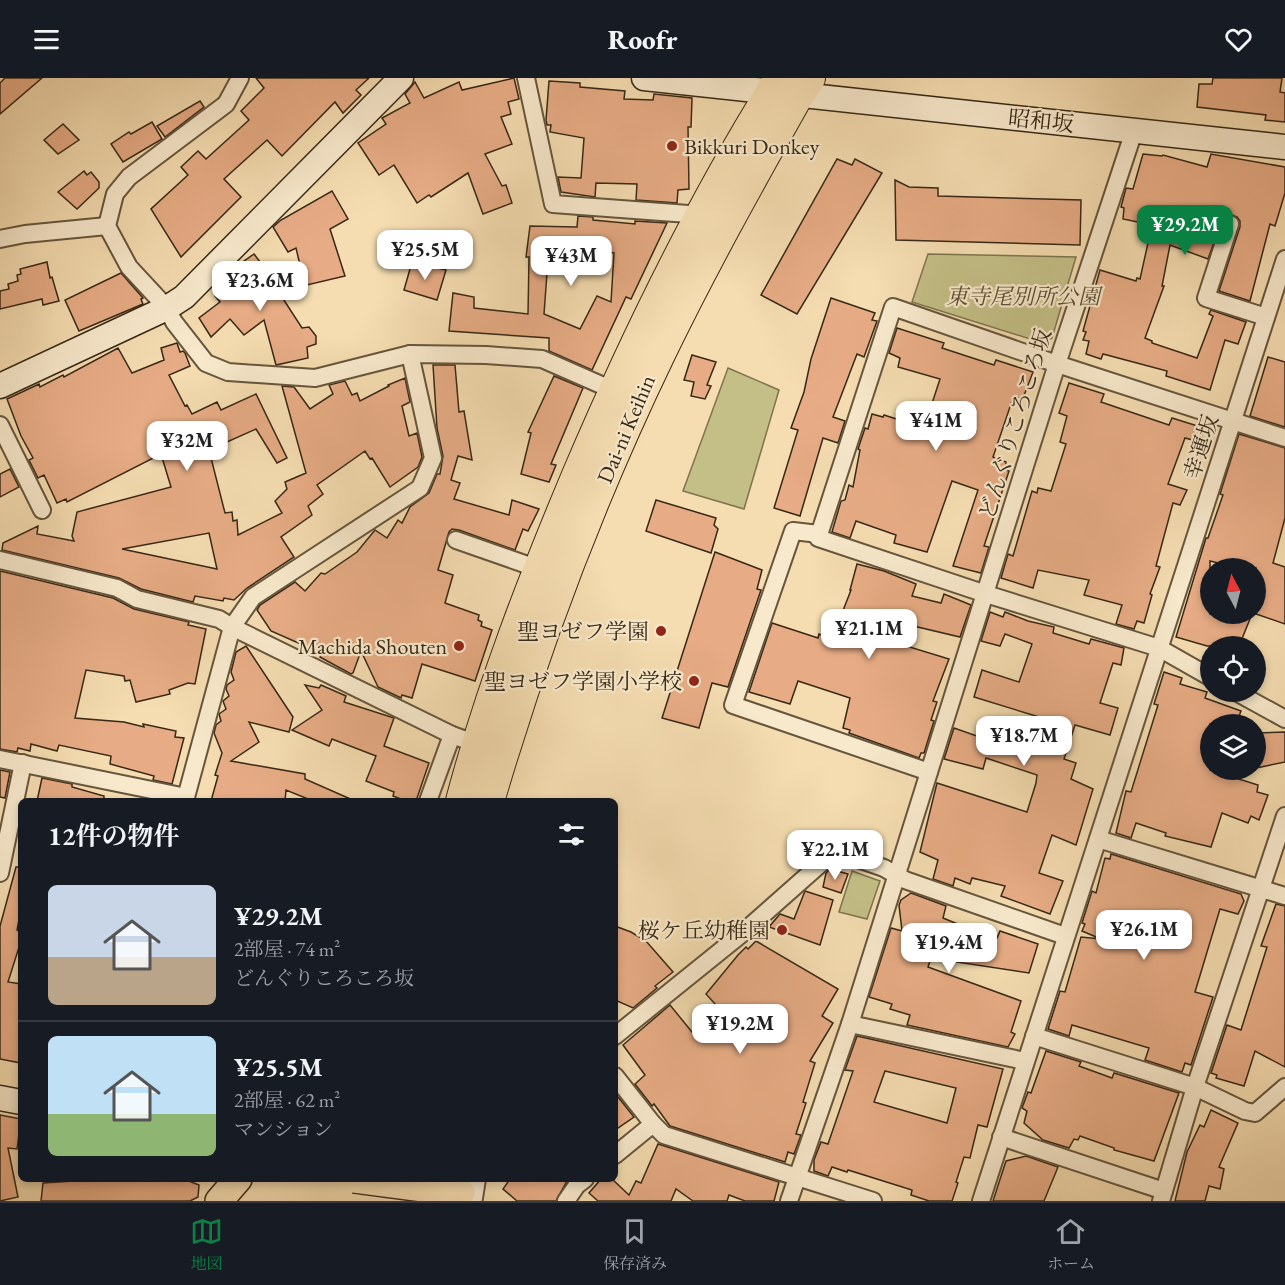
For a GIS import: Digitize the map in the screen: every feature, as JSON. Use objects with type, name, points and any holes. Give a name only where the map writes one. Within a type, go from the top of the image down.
[{"type":"highway","name":"Dai-ni Keihin","points":[[462,798],[464,739],[651,312],[702,215],[790,86]]},
{"type":"highway","name":"Dai-ni Keihin","points":[[489,798],[508,733],[565,572],[623,434],[657,358],[727,220],[790,86]]},
{"type":"highway","points":[[376,1201],[379,1182]]},
{"type":"highway","points":[[400,1201],[403,1182]]},
{"type":"main road","points":[[219,1201],[235,1182]]},
{"type":"main road","points":[[379,1182],[472,1193]]},
{"type":"street","points":[[240,78],[226,104],[129,177],[115,194],[107,226],[129,267],[167,308],[174,322],[206,363],[228,372],[315,378],[410,354],[486,355],[542,359],[615,391]]},
{"type":"street","points":[[0,386],[167,308],[184,297],[402,78]]},
{"type":"street","points":[[526,78],[554,204],[702,215]]},
{"type":"street","name":"昭和坂","points":[[644,78],[790,86],[1134,131],[1285,147]]},
{"type":"street","name":"どんぐりころころ坂","points":[[789,1201],[850,1024],[1057,364],[1134,131]]},
{"type":"street","points":[[1230,224],[1206,298],[1266,317]]},
{"type":"street","points":[[0,239],[25,234],[107,226]]},
{"type":"street","name":"幸運坂","points":[[981,1201],[1285,259]]},
{"type":"street","points":[[1200,671],[1159,648],[818,538],[892,307],[1057,364],[1285,438]]},
{"type":"street","points":[[185,798],[232,627],[253,597],[420,488],[433,458],[410,354]]},
{"type":"street","points":[[0,425],[42,510]]},
{"type":"street","points":[[819,534],[793,531],[733,705],[928,772]]},
{"type":"street","points":[[456,540],[539,569]]},
{"type":"street","points":[[0,560],[117,588],[137,599],[219,619],[464,739],[430,798]]},
{"type":"street","points":[[1254,702],[1285,719]]},
{"type":"street","points":[[0,759],[180,798]]},
{"type":"street","points":[[0,873],[23,763]]},
{"type":"street","points":[[1001,1137],[1162,1196],[1195,1087],[1285,816]]},
{"type":"street","points":[[1098,839],[1285,896]]},
{"type":"street","points":[[618,1034],[739,936],[835,851],[884,868],[905,880],[1065,936]]},
{"type":"street","points":[[850,1024],[1025,1061]]},
{"type":"street","points":[[1034,1036],[1195,1087],[1245,1111],[1255,1113],[1285,1087]]},
{"type":"street","points":[[618,1080],[664,1135],[873,1201]]},
{"type":"street","points":[[0,1098],[18,1101]]},
{"type":"street","points":[[618,1153],[653,1124]]},
{"type":"street","points":[[566,1201],[581,1182]]},
{"type":"green space","name":"東寺尾別所公園","points":[[928,254],[1076,257],[1052,338],[1043,343],[912,302]]},
{"type":"green space","points":[[728,368],[779,390],[744,509],[683,491]]},
{"type":"green space","points":[[852,871],[880,881],[867,919],[839,912]]},
{"type":"building","points":[[5,78],[42,78],[0,114],[0,83]]},
{"type":"building","points":[[256,78],[369,78],[356,90],[361,95],[343,113],[335,102],[282,156],[267,140],[224,179],[241,197],[181,257],[151,209],[188,175],[181,167],[198,151],[206,159],[249,120],[241,111],[264,88]]},
{"type":"building","points":[[514,78],[519,99],[508,102],[511,114],[501,117],[512,144],[485,154],[502,186],[506,185],[512,203],[483,214],[468,173],[431,197],[429,195],[417,203],[394,165],[379,175],[358,143],[386,124],[382,118],[410,103],[405,94],[415,82],[424,98],[459,82],[462,90]]},
{"type":"building","points":[[1213,78],[1282,78],[1280,92],[1285,93],[1285,122],[1265,120],[1266,115],[1197,107],[1199,84],[1212,84]]},
{"type":"building","points":[[549,81],[580,83],[580,87],[625,91],[624,99],[653,100],[654,94],[692,98],[691,127],[688,127],[689,189],[678,190],[677,203],[636,200],[637,184],[596,183],[595,197],[561,192],[558,177],[581,178],[584,138],[550,132],[551,125],[547,125],[546,120]]},
{"type":"building","points":[[200,101],[204,107],[165,137],[157,126]]},
{"type":"building","points":[[152,122],[162,139],[123,162],[111,144],[129,132],[131,134]]},
{"type":"building","points":[[63,124],[79,140],[58,154],[44,140]]},
{"type":"building","points":[[1143,154],[1163,155],[1207,167],[1211,154],[1285,167],[1285,193],[1275,226],[1270,224],[1250,301],[1219,291],[1240,227],[1237,217],[1228,214],[1223,217],[1208,259],[1170,245],[1162,286],[1164,286],[1145,338],[1152,343],[1197,358],[1213,316],[1209,314],[1211,310],[1246,322],[1238,344],[1225,340],[1210,390],[1166,376],[1167,371],[1103,354],[1101,359],[1086,354],[1089,341],[1083,340],[1086,332],[1083,331],[1100,270],[1136,281],[1137,278],[1140,279],[1152,225],[1123,219],[1124,208],[1121,207],[1126,188],[1133,189]]},
{"type":"building","points":[[837,159],[852,165],[855,159],[882,173],[797,314],[761,295]]},
{"type":"building","points":[[84,171],[87,175],[91,172],[99,182],[99,188],[77,209],[58,192]]},
{"type":"building","points":[[895,180],[909,187],[938,188],[938,196],[1081,200],[1080,245],[896,240]]},
{"type":"building","points":[[332,191],[348,219],[330,229],[345,276],[307,285],[303,278],[296,248],[288,252],[273,227],[281,220]]},
{"type":"building","points":[[578,216],[593,217],[593,220],[635,224],[635,221],[667,223],[631,299],[626,297],[592,370],[549,351],[549,338],[449,331],[453,293],[474,297],[474,308],[528,314],[529,257],[526,257],[530,226],[577,227]],"holes":[[[549,246],[614,253],[611,302],[597,296],[580,329],[544,314]]]},
{"type":"building","points":[[254,254],[282,291],[278,291],[302,328],[309,327],[316,336],[316,344],[307,347],[308,358],[276,365],[264,320],[244,335],[230,319],[211,337],[199,318],[220,302],[215,296],[221,293],[218,286],[243,268],[240,264]]},
{"type":"building","points":[[47,262],[50,278],[52,277],[59,301],[43,305],[42,299],[0,309],[0,291],[9,289],[8,284],[18,281],[17,275],[21,274],[20,269]]},
{"type":"building","points":[[412,262],[446,270],[437,300],[404,290]]},
{"type":"building","points":[[121,273],[143,298],[141,299],[143,304],[79,331],[65,300]]},
{"type":"building","points":[[831,298],[875,313],[872,320],[877,321],[864,357],[857,354],[833,417],[845,421],[838,443],[823,438],[800,516],[774,508],[798,430],[791,428],[804,392],[811,359]]},
{"type":"building","points":[[897,328],[944,343],[942,348],[994,365],[996,360],[1033,372],[1022,398],[1013,398],[993,457],[1006,462],[1005,470],[1009,471],[984,546],[989,547],[981,573],[953,566],[978,490],[952,481],[927,552],[894,543],[896,535],[856,521],[850,538],[832,532],[841,501],[845,500],[849,485],[853,487],[860,450],[858,449],[865,428],[868,429],[872,414],[883,417],[884,415],[924,428],[940,379],[898,367],[900,358],[889,353]]},
{"type":"building","points":[[177,343],[180,352],[185,353],[190,366],[169,375],[185,406],[187,405],[192,414],[217,402],[221,410],[256,394],[287,458],[277,463],[256,429],[209,450],[225,513],[232,512],[233,521],[237,520],[238,535],[282,513],[275,501],[287,489],[285,482],[306,473],[282,386],[294,387],[310,409],[333,394],[329,385],[345,381],[352,395],[357,393],[360,401],[405,378],[410,402],[402,406],[409,436],[417,433],[422,457],[418,467],[390,487],[365,451],[317,485],[323,494],[308,506],[312,515],[281,537],[294,557],[247,588],[234,600],[224,598],[223,601],[195,596],[193,602],[141,589],[119,578],[2,550],[3,543],[38,526],[37,534],[74,541],[72,536],[77,512],[171,487],[161,454],[67,502],[66,499],[57,503],[44,475],[38,478],[29,460],[33,458],[21,436],[7,399],[39,384],[40,387],[63,375],[64,377],[118,348],[132,373],[164,360],[161,348]],"holes":[[[209,533],[217,569],[122,549]]]},
{"type":"building","points":[[692,355],[716,362],[707,385],[711,386],[705,399],[691,396],[694,382],[684,380]]},
{"type":"building","points":[[1268,357],[1285,362],[1285,427],[1250,416]]},
{"type":"building","points":[[433,365],[455,365],[459,412],[464,411],[472,460],[458,456],[451,480],[460,483],[454,499],[509,515],[512,500],[539,509],[528,531],[523,529],[515,550],[459,530],[452,529],[449,532],[438,570],[453,575],[445,603],[479,615],[478,620],[482,622],[481,626],[492,630],[475,681],[422,664],[412,698],[402,695],[401,698],[378,687],[361,651],[351,674],[320,657],[321,653],[271,631],[257,610],[260,605],[295,582],[305,591],[321,573],[325,574],[357,552],[375,530],[387,538],[398,520],[402,523],[410,507],[429,493],[437,474],[440,474],[443,456],[437,428]]},
{"type":"building","points":[[554,376],[583,388],[551,464],[556,465],[549,482],[521,474],[531,433],[528,432]]},
{"type":"building","points":[[1069,383],[1104,394],[1101,402],[1169,425],[1172,418],[1204,428],[1200,442],[1185,438],[1168,484],[1187,490],[1180,505],[1173,503],[1156,566],[1160,567],[1150,594],[1152,595],[1144,623],[1137,621],[1134,629],[1116,624],[1122,605],[1084,595],[1089,580],[1038,570],[1033,588],[1001,578],[1008,554],[1013,556],[1032,491],[1037,493],[1038,488],[1051,491],[1066,444],[1060,442],[1067,416],[1059,413]]},
{"type":"building","points":[[1239,434],[1285,448],[1285,518],[1273,563],[1285,567],[1285,624],[1266,617],[1266,558],[1200,558],[1200,624],[1248,624],[1243,636],[1200,636],[1200,644],[1176,637],[1206,538],[1208,538],[1223,495],[1220,494]]},
{"type":"building","points":[[10,469],[19,487],[0,497],[0,474]]},
{"type":"building","points":[[656,500],[716,518],[714,525],[718,529],[711,553],[646,531]]},
{"type":"building","points":[[715,552],[762,570],[757,589],[761,590],[728,687],[712,683],[699,728],[662,718]]},
{"type":"building","points":[[857,564],[884,571],[916,584],[912,596],[941,603],[944,594],[971,605],[960,637],[909,625],[903,645],[949,659],[933,701],[937,702],[931,720],[934,721],[924,753],[921,753],[919,758],[849,733],[850,730],[843,728],[850,698],[798,681],[790,704],[749,692],[772,623],[818,638],[819,634],[832,639],[851,590]]},
{"type":"building","points":[[0,571],[113,598],[134,609],[189,622],[188,625],[206,629],[195,684],[188,683],[169,690],[170,694],[136,702],[130,680],[125,681],[124,676],[86,670],[75,718],[124,722],[144,727],[143,724],[176,731],[175,737],[184,738],[172,784],[153,780],[154,776],[110,764],[111,756],[59,745],[57,751],[31,744],[30,751],[18,748],[17,752],[0,749]]},
{"type":"building","points":[[990,612],[1003,617],[1005,612],[1028,621],[1054,627],[1053,633],[1089,644],[1091,639],[1124,648],[1121,665],[1113,663],[1100,703],[1118,708],[1110,735],[1075,725],[1064,759],[1076,763],[1071,779],[1093,789],[1076,845],[1052,835],[1039,873],[1063,881],[1050,914],[1001,896],[1005,886],[972,878],[970,884],[955,878],[953,886],[933,879],[938,860],[920,852],[937,783],[1027,812],[1036,783],[1037,775],[986,758],[983,769],[944,759],[954,728],[991,741],[1043,754],[1051,724],[1038,719],[1039,717],[974,697],[982,670],[1019,682],[1032,644],[1005,634],[1000,646],[981,641]]},
{"type":"building","points":[[246,646],[293,717],[289,732],[249,722],[259,742],[231,761],[305,774],[305,779],[348,798],[306,798],[286,790],[285,798],[212,798],[218,776],[215,775],[222,753],[214,733],[216,725],[221,721],[219,714],[226,709],[223,701],[229,696],[227,685],[234,680],[231,672],[236,652]]},
{"type":"building","points":[[1164,672],[1182,678],[1180,684],[1200,690],[1200,702],[1216,702],[1241,711],[1240,714],[1200,714],[1200,780],[1242,780],[1258,785],[1257,792],[1268,795],[1259,820],[1251,816],[1248,823],[1222,813],[1211,847],[1165,836],[1166,833],[1136,823],[1131,838],[1116,833],[1126,791],[1131,792],[1158,705],[1154,704]]},
{"type":"building","points":[[305,685],[319,688],[321,685],[346,696],[344,702],[394,718],[384,746],[429,763],[417,798],[398,798],[393,796],[394,792],[366,781],[376,756],[332,739],[329,746],[292,730],[322,710]]},
{"type":"building","points":[[1285,732],[1285,762],[1266,766],[1266,733]]},
{"type":"building","points":[[0,770],[10,772],[5,798],[0,797]]},
{"type":"building","points":[[42,778],[72,784],[72,787],[104,796],[104,798],[38,798]]},
{"type":"building","points":[[1111,854],[1241,894],[1244,901],[1238,914],[1220,909],[1195,992],[1213,997],[1191,1065],[1185,1063],[1182,1072],[1145,1060],[1149,1048],[1072,1025],[1069,1036],[1048,1029],[1060,991],[1065,992],[1081,937],[1101,939],[1082,931],[1085,924],[1082,923],[1092,891],[1096,893],[1105,858],[1110,859]]},
{"type":"building","points":[[16,867],[18,867],[18,950],[8,982],[18,984],[18,1062],[0,1059],[0,926]]},
{"type":"building","points":[[830,869],[848,874],[841,893],[823,887],[826,873]]},
{"type":"building","points":[[805,891],[833,900],[820,945],[769,927],[780,914],[794,919]]},
{"type":"building","points":[[911,893],[946,906],[943,918],[960,925],[997,938],[1000,931],[1038,944],[1029,973],[931,958],[928,967],[1021,1001],[1011,1032],[1015,1034],[1008,1047],[907,1025],[910,1015],[890,1009],[892,1004],[869,997],[891,928],[902,931],[899,905],[901,900]]},
{"type":"building","points":[[1276,904],[1285,906],[1285,1067],[1255,1051],[1244,1086],[1216,1078],[1217,1075],[1211,1073],[1227,1025],[1241,1030],[1267,947],[1261,946]]},
{"type":"building","points":[[618,927],[646,941],[673,972],[633,1008],[618,1001]]},
{"type":"building","points":[[756,941],[838,989],[822,1016],[833,1023],[810,1061],[815,1063],[796,1134],[801,1135],[794,1154],[788,1152],[785,1162],[670,1126],[635,1084],[645,1075],[623,1045],[670,1005],[692,1032],[716,1005],[706,994],[738,955]]},
{"type":"building","points":[[857,1036],[1003,1069],[987,1127],[978,1125],[970,1158],[964,1157],[952,1201],[929,1201],[911,1195],[912,1190],[848,1170],[847,1172],[832,1167],[828,1176],[814,1171],[814,1160],[821,1142],[828,1144],[853,1071],[845,1070]],"holes":[[[885,1071],[956,1088],[947,1123],[874,1102]]]},
{"type":"building","points":[[1046,1051],[1081,1062],[1079,1066],[1112,1078],[1114,1073],[1179,1093],[1154,1161],[1114,1150],[1114,1148],[1080,1136],[1078,1140],[1074,1139],[1069,1148],[1043,1140],[1024,1123],[1027,1111],[1022,1108],[1028,1092],[1031,1093]]},
{"type":"building","points":[[618,1097],[634,1117],[618,1128]]},
{"type":"building","points":[[1211,1110],[1238,1123],[1219,1167],[1224,1169],[1220,1189],[1209,1186],[1205,1201],[1175,1201],[1187,1152],[1200,1125],[1204,1127]]},
{"type":"building","points":[[0,1115],[18,1118],[17,1149],[8,1148],[18,1197],[0,1201]]},
{"type":"building","points":[[658,1144],[779,1182],[774,1201],[745,1201],[729,1195],[727,1201],[693,1201],[676,1189],[671,1201],[598,1201],[589,1193],[598,1182],[615,1182],[629,1195],[636,1181],[641,1183]]},
{"type":"building","points":[[1026,1156],[1058,1167],[1044,1201],[993,1201],[1006,1161]]},
{"type":"building","points":[[192,1182],[199,1185],[198,1197],[190,1201],[41,1201],[43,1183]]},
{"type":"building","points":[[508,1182],[566,1182],[556,1201],[517,1201],[503,1189]]},
{"type":"place","name":"Bikkuri Donkey","points":[[672,146]]},
{"type":"place","name":"聖ヨゼフ学園","points":[[661,631]]},
{"type":"place","name":"Machida Shouten","points":[[459,646]]},
{"type":"place","name":"聖ヨゼフ学園小学校","points":[[694,681]]},
{"type":"place","name":"桜ケ丘幼稚園","points":[[782,930]]}]
